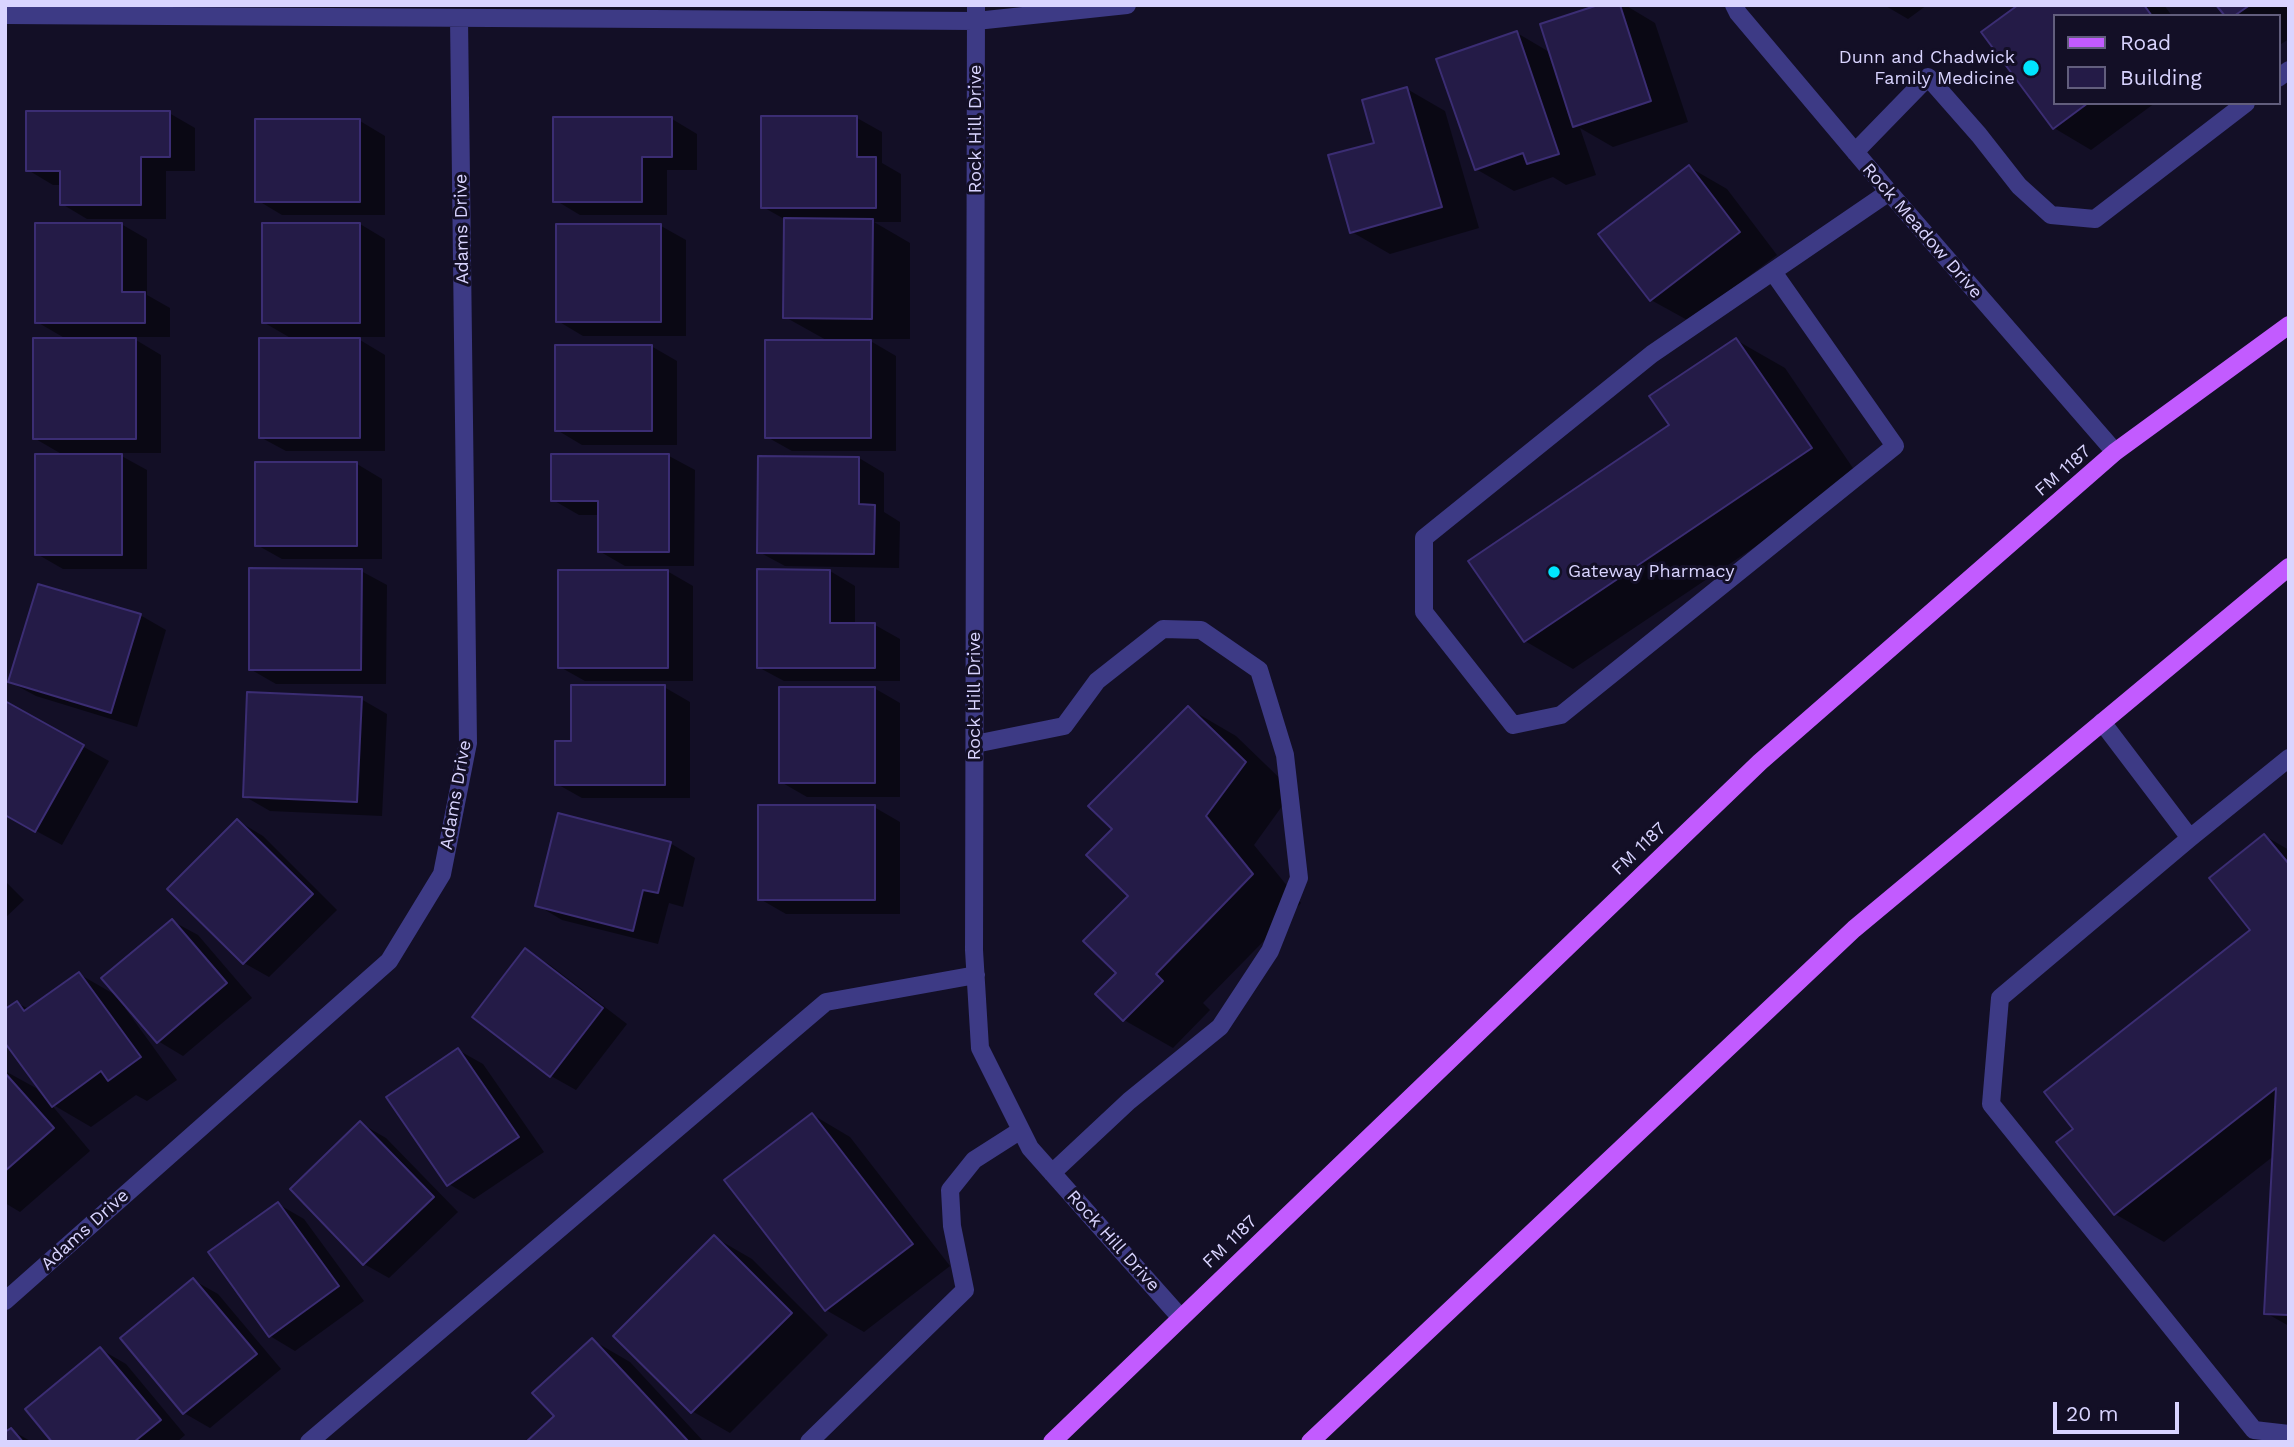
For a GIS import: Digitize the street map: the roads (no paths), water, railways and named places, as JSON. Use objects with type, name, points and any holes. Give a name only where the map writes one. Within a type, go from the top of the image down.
[{"type":"main road","name":"FM 1187","points":[[1052,1442],[1760,762],[2115,453],[2289,324]]},
{"type":"main road","points":[[1310,1442],[1854,929],[2289,567]]},
{"type":"street","points":[[5,15],[459,18],[976,13],[1127,5]]},
{"type":"street","name":"Rock Meadow Drive","points":[[1734,5],[1889,192],[2115,453]]},
{"type":"street","name":"Rock Hill Drive","points":[[976,13],[974,950],[980,1048],[1030,1148],[1181,1318]]},
{"type":"street","name":"Adams Drive","points":[[5,1301],[389,961],[442,874],[468,743],[459,18]]},
{"type":"street","points":[[1855,152],[1928,77],[2019,186],[2051,215],[2095,219],[2243,105]]},
{"type":"street","points":[[1773,272],[1895,446],[1561,715],[1513,725],[1424,612],[1424,538],[1652,354],[1889,192]]},
{"type":"street","points":[[975,744],[1064,726],[1097,681],[1163,629],[1201,630],[1259,670],[1285,755],[1299,878],[1270,951],[1220,1027],[1129,1101],[1052,1173]]},
{"type":"street","points":[[2102,722],[2190,838]]},
{"type":"street","points":[[2289,758],[2000,998],[1991,1104],[2254,1430],[2289,1434]]},
{"type":"street","points":[[309,1442],[825,1002],[976,975]]},
{"type":"street","points":[[809,1442],[965,1290],[952,1226],[950,1190],[974,1160],[1021,1130]]},
{"type":"place","name":"Dunn and Chadwick Family Medicine","points":[[2031,68]]},
{"type":"place","name":"Gateway Pharmacy","points":[[1554,572]]}]
